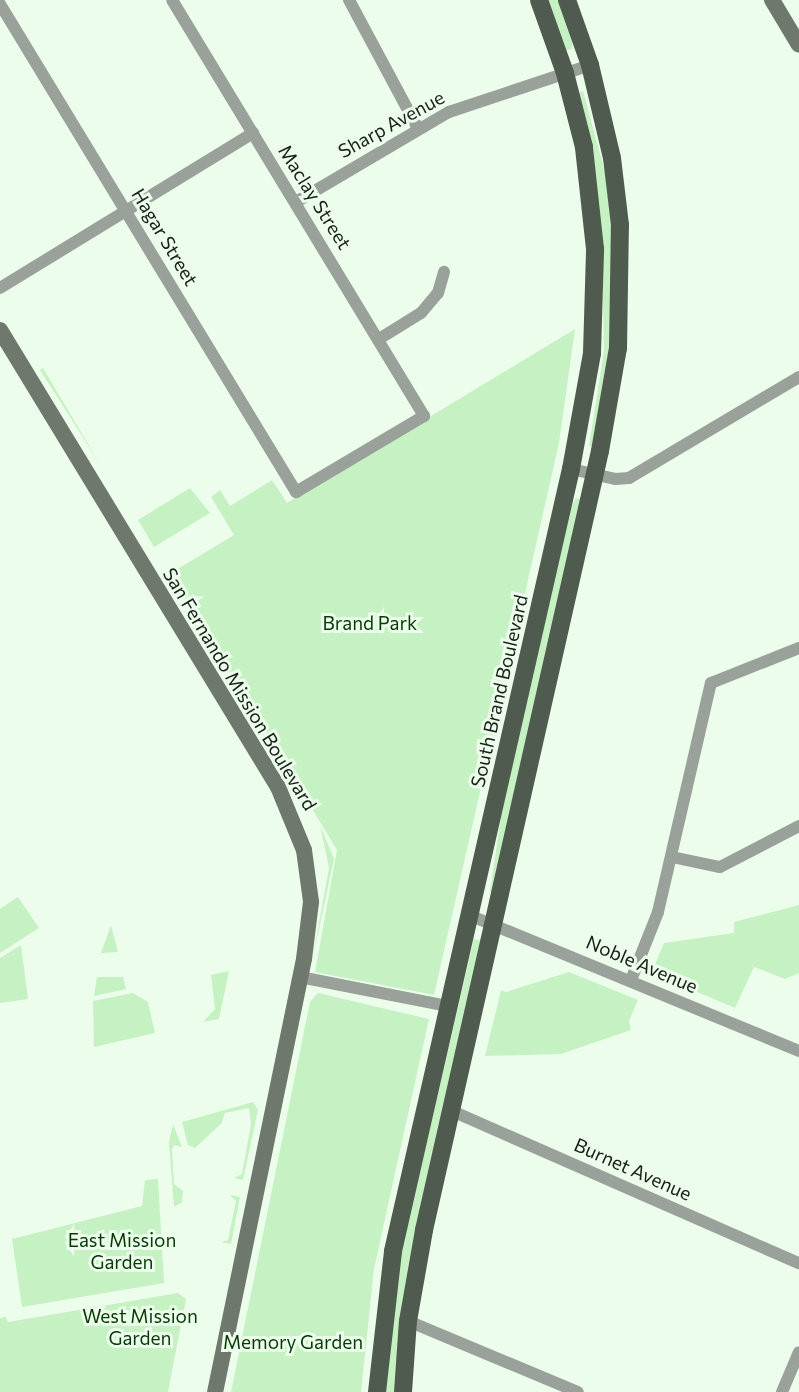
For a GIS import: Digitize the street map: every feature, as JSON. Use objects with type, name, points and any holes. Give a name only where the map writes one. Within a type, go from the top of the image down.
[{"type":"main road","name":"South Brand Boulevard","points":[[377,1392],[389,1270],[571,469],[592,353],[595,261],[584,147],[565,73],[539,0]]},
{"type":"main road","points":[[403,1392],[408,1321],[452,1111],[595,475],[614,378],[621,289],[612,158],[590,65],[568,0]]},
{"type":"main road","points":[[772,0],[799,45]]},
{"type":"main road","name":"San Fernando Mission Boulevard","points":[[0,330],[289,808],[304,850],[311,902],[300,977],[215,1392]]},
{"type":"street","name":"Maclay Street","points":[[172,0],[424,415]]},
{"type":"street","points":[[349,0],[417,127]]},
{"type":"street","name":"Hagar Street","points":[[0,4],[296,492],[424,415]]},
{"type":"street","name":"Sharp Avenue","points":[[296,202],[417,127],[590,65]]},
{"type":"street","points":[[0,288],[253,133]]},
{"type":"street","points":[[379,339],[421,313],[438,293],[444,272]]},
{"type":"street","points":[[571,469],[595,475],[629,478],[799,377]]},
{"type":"street","points":[[631,980],[658,912],[711,683],[799,648]]},
{"type":"street","points":[[672,857],[720,867],[799,826]]},
{"type":"street","name":"Noble Avenue","points":[[469,915],[494,923],[799,1051]]},
{"type":"street","points":[[300,977],[448,1006]]},
{"type":"street","name":"Burnet Avenue","points":[[452,1111],[799,1263]]},
{"type":"street","points":[[408,1321],[579,1392]]},
{"type":"street","points":[[782,1392],[799,1352]]},
{"type":"green space","points":[[547,0],[560,0],[573,37],[572,49],[566,50]]},
{"type":"green space","points":[[583,91],[608,183],[613,224],[613,329],[595,447],[589,446],[604,351],[602,251],[596,174],[578,93]]},
{"type":"green space","name":"Brand Park","points":[[575,329],[559,443],[434,995],[315,972],[337,850],[169,574],[234,535],[211,497],[220,490],[230,506],[272,480],[287,503]]},
{"type":"green space","points":[[43,368],[100,464],[40,370]]},
{"type":"green space","points":[[190,488],[210,513],[154,547],[138,520]]},
{"type":"green space","points":[[576,498],[583,500],[493,892],[490,891],[505,790],[569,509]]},
{"type":"green space","points":[[190,616],[279,759],[278,760]]},
{"type":"green space","points":[[320,825],[334,859],[312,962],[329,868]]},
{"type":"green space","points":[[18,897],[39,928],[0,953],[0,909]]},
{"type":"green space","points":[[799,905],[799,973],[785,979],[754,967],[735,1008],[657,975],[653,969],[664,943],[734,933],[734,922]]},
{"type":"green space","points":[[111,925],[118,952],[101,953]]},
{"type":"green space","points":[[474,939],[483,941],[397,1392],[384,1392],[395,1280]]},
{"type":"green space","points":[[21,945],[28,999],[0,1003],[0,958]]},
{"type":"green space","points":[[229,971],[219,1019],[203,1022],[215,1009],[211,975]]},
{"type":"green space","points":[[569,972],[638,1000],[629,1021],[631,1030],[561,1054],[485,1056],[501,990],[506,992]]},
{"type":"green space","points":[[97,977],[123,977],[126,989],[94,996]]},
{"type":"green space","points":[[133,993],[148,1002],[155,1033],[94,1047],[93,1001]]},
{"type":"green space","name":"Memory Garden","points":[[318,993],[429,1019],[374,1269],[361,1392],[231,1392],[310,1002]]},
{"type":"green space","points":[[253,1102],[258,1110],[243,1180],[234,1178],[242,1174],[251,1124],[249,1108],[225,1113],[221,1124],[195,1148],[188,1145],[182,1122]]},
{"type":"green space","points":[[173,1124],[182,1147],[174,1145],[172,1149],[174,1184],[183,1191],[182,1202],[174,1207],[169,1142]]},
{"type":"green space","name":"East Mission Garden","points":[[158,1179],[164,1283],[22,1307],[12,1239],[142,1206],[145,1180]]},
{"type":"green space","points":[[230,1195],[240,1197],[231,1244],[221,1242],[228,1240],[236,1201]]},
{"type":"green space","name":"West Mission Garden","points":[[178,1293],[186,1299],[168,1392],[0,1392],[0,1318],[6,1317],[8,1322]]}]
